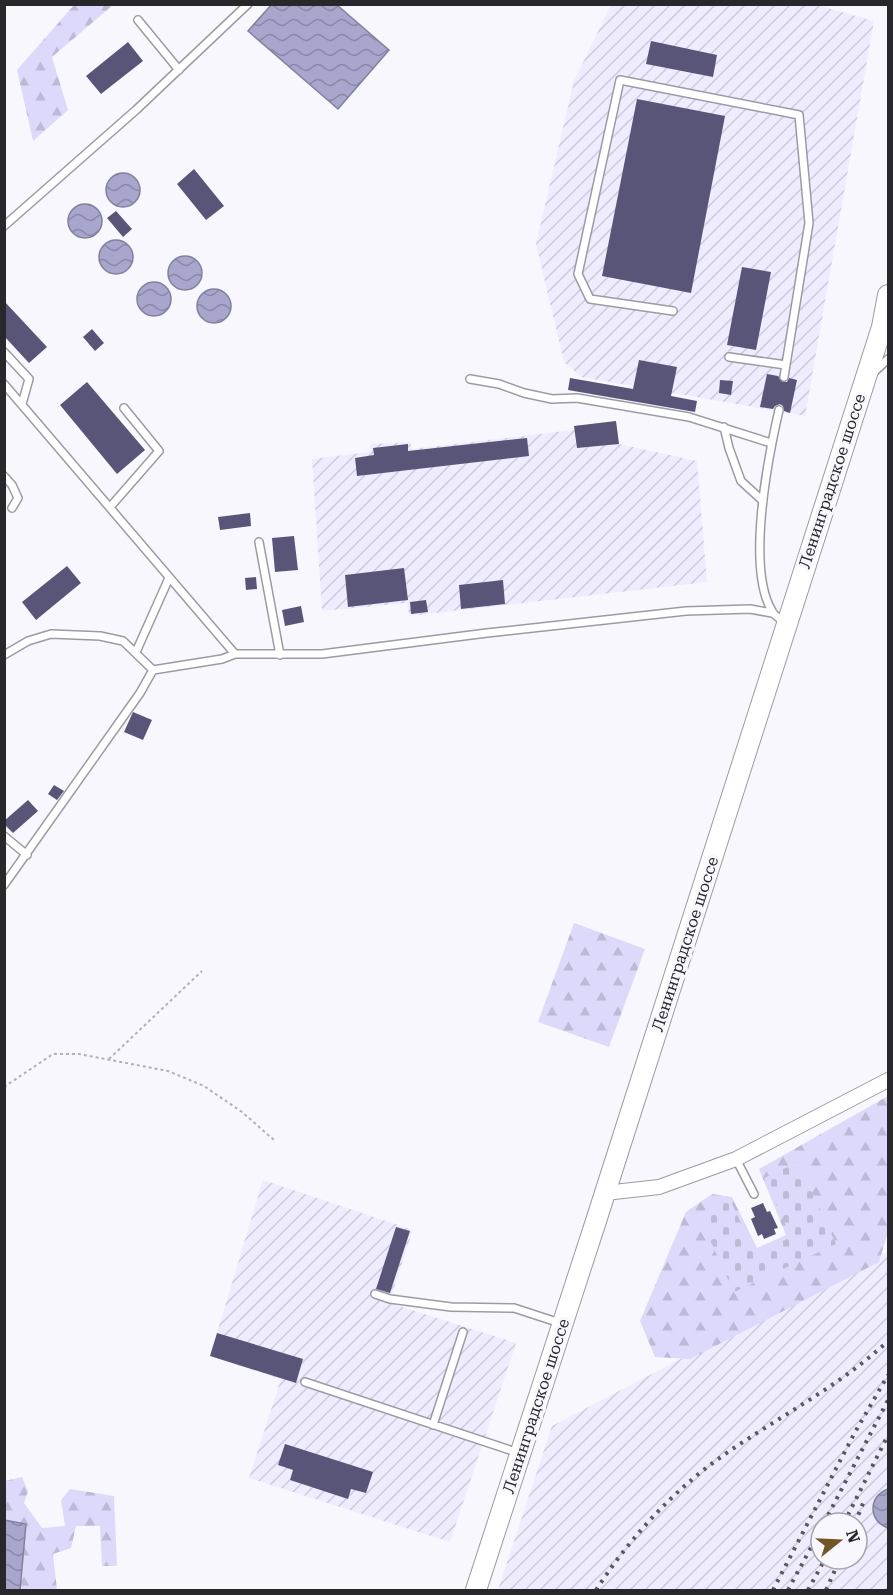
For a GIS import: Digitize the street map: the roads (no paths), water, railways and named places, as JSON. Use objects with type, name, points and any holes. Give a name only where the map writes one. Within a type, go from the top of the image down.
[{"type":"main road","name":"Ленинградское шоссе","points":[[476,1590],[605,1193],[779,618],[882,327],[888,295]]},
{"type":"street","points":[[605,1193],[659,1187],[736,1159],[888,1080]]},
{"type":"lane","points":[[4,225],[179,70],[248,4]]},
{"type":"lane","points":[[138,20],[179,70]]},
{"type":"lane","points":[[673,311],[590,298],[578,274],[620,80],[799,115],[808,223],[784,377]]},
{"type":"lane","points":[[4,352],[29,379],[22,404]]},
{"type":"lane","points":[[729,357],[786,365]]},
{"type":"lane","points":[[864,380],[888,359]]},
{"type":"lane","points":[[471,379],[499,384],[524,393],[552,399],[577,398],[689,417],[771,443]]},
{"type":"lane","points":[[4,384],[111,506],[235,654]]},
{"type":"lane","points":[[111,506],[159,451],[124,408]]},
{"type":"lane","points":[[779,411],[771,443],[759,550],[764,589],[779,618]]},
{"type":"lane","points":[[724,427],[741,482],[763,501]]},
{"type":"lane","points":[[4,476],[12,485],[18,498],[12,508]]},
{"type":"lane","points":[[259,542],[280,655]]},
{"type":"lane","points":[[136,652],[169,578]]},
{"type":"lane","points":[[4,885],[140,693],[153,670],[235,654],[322,654],[686,611],[750,609],[779,618]]},
{"type":"lane","points":[[4,655],[28,641],[51,634],[100,636],[123,641],[153,670]]},
{"type":"lane","points":[[4,836],[27,855]]},
{"type":"lane","points":[[736,1159],[754,1194]]},
{"type":"lane","points":[[375,1294],[390,1299],[451,1307],[513,1308],[562,1324]]},
{"type":"lane","points":[[433,1425],[463,1332]]},
{"type":"lane","points":[[305,1382],[520,1453]]},
{"type":"water","points":[[272,4],[337,5],[389,50],[338,109],[248,31]]},
{"type":"water","points":[[123,173],[135,178],[140,190],[135,202],[123,207],[111,202],[106,190],[111,178]]},
{"type":"water","points":[[85,204],[97,209],[102,221],[97,233],[85,238],[73,233],[68,221],[73,209]]},
{"type":"water","points":[[116,240],[128,245],[133,257],[128,269],[116,274],[104,269],[99,257],[104,245]]},
{"type":"water","points":[[185,256],[197,261],[202,273],[197,285],[185,290],[173,285],[168,273],[173,261]]},
{"type":"water","points":[[154,282],[166,287],[171,299],[166,311],[154,316],[142,311],[137,299],[142,287]]},
{"type":"water","points":[[214,289],[226,294],[231,306],[226,318],[214,323],[202,318],[197,306],[202,294]]},
{"type":"water","points":[[888,1489],[888,1528],[877,1520],[873,1508],[877,1497]]},
{"type":"water","points":[[4,1520],[26,1524],[20,1590],[5,1590]]},
{"type":"railway","points":[[596,1590],[640,1531],[692,1479],[731,1450],[852,1371],[888,1341]]},
{"type":"railway","points":[[773,1590],[854,1434],[888,1375]]},
{"type":"railway","points":[[830,1511],[888,1400]]},
{"type":"railway","points":[[850,1511],[888,1435]]},
{"type":"railway","points":[[860,1511],[864,1501]]},
{"type":"railway","points":[[788,1590],[809,1551]]},
{"type":"railway","points":[[808,1590],[818,1571]]},
{"type":"railway","points":[[826,1590],[835,1571]]}]
